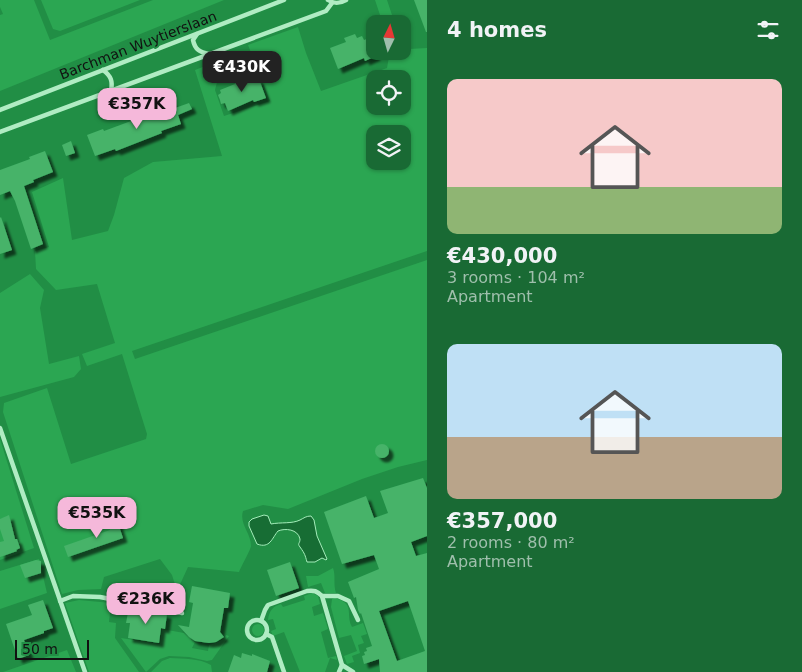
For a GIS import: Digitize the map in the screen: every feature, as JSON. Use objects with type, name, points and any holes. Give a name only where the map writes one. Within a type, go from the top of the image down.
[{"type":"lane","name":"Barchman Wuytierslaan","points":[[0,110],[284,0]]},
{"type":"lane","points":[[0,132],[326,11],[330,2],[340,3],[346,0]]},
{"type":"lane","points":[[197,34],[193,40],[195,48],[200,52],[209,54]]},
{"type":"lane","points":[[103,70],[110,75],[113,83],[111,91]]},
{"type":"lane","points":[[0,428],[85,672]]},
{"type":"lane","points":[[261,621],[264,610],[268,605],[307,591],[314,590],[318,592],[322,596],[342,665],[339,672]]},
{"type":"lane","points":[[60,601],[73,596],[100,597],[182,613]]},
{"type":"lane","points":[[322,596],[338,596],[348,601],[358,620]]},
{"type":"lane","points":[[254,621],[261,621],[266,627],[266,634],[261,639],[253,639],[248,634],[248,626],[254,621]]},
{"type":"lane","points":[[266,634],[272,637],[284,672]]},
{"type":"lane","points":[[342,665],[353,672]]},
{"type":"shaded area","points":[[0,0],[34,0],[50,40],[153,0],[224,0],[0,91],[0,15],[3,14]]},
{"type":"shaded area","points":[[41,0],[140,0],[60,31],[53,29]]},
{"type":"shaded area","points":[[375,0],[387,0],[392,15],[380,15]]},
{"type":"shaded area","points":[[298,27],[321,91],[366,75],[366,115],[411,115],[411,70],[381,70],[387,68],[388,60],[411,60],[411,49],[427,48],[427,251],[132,351],[135,359],[427,260],[427,460],[362,479],[288,509],[263,505],[243,511],[242,516],[251,546],[239,572],[188,567],[177,591],[172,575],[160,559],[104,577],[101,589],[78,590],[62,594],[3,412],[4,403],[47,388],[71,464],[146,439],[147,434],[122,354],[87,366],[82,354],[115,343],[97,284],[56,290],[36,269],[35,251],[49,247],[32,192],[63,178],[72,240],[108,231],[124,178],[153,162],[222,156],[195,70],[223,59],[215,90],[224,116],[270,101],[248,45]]},
{"type":"shaded area","points":[[30,274],[44,290],[40,308],[49,364],[79,356],[81,369],[74,377],[0,397],[0,293]]},
{"type":"shaded area","points":[[0,439],[34,548],[0,560]]},
{"type":"shaded area","points":[[264,515],[268,516],[271,524],[294,522],[311,516],[327,559],[322,558],[315,562],[307,562],[305,554],[299,545],[299,536],[291,530],[278,531],[268,544],[257,544],[249,522]]},
{"type":"shaded area","points":[[39,559],[47,593],[0,609],[0,571]]},
{"type":"shaded area","points":[[333,568],[336,593],[325,593],[321,583],[308,587],[306,576],[318,576]]},
{"type":"shaded area","points":[[312,593],[318,596],[320,604],[312,607],[314,616],[323,613],[328,629],[321,632],[328,658],[336,656],[337,660],[330,658],[325,672],[300,672],[284,632],[273,636],[271,631],[276,629],[273,619],[268,620],[270,612],[276,606],[281,604],[283,607],[305,600],[304,596]]},
{"type":"shaded area","points":[[335,598],[346,603],[348,606],[352,627],[363,623],[367,634],[361,636],[364,643],[358,645],[360,653],[352,656],[354,662],[347,664],[344,656],[357,651],[351,635],[339,638],[331,607],[332,599]]},
{"type":"shaded area","points":[[79,600],[111,603],[109,622],[116,623],[115,638],[139,672],[89,672],[65,603]]},
{"type":"shaded area","points":[[256,624],[260,624],[264,630],[260,636],[256,636],[252,632],[252,628]]},
{"type":"shaded area","points":[[162,629],[184,633],[195,642],[192,648],[208,651],[209,645],[217,643],[226,635],[229,636],[212,660],[169,656],[160,659],[146,672],[121,638],[160,644]]},
{"type":"shaded area","points":[[67,650],[76,672],[3,672]]},
{"type":"shaded area","points":[[170,658],[201,661],[211,665],[212,672],[151,672],[162,661]]},
{"type":"building","points":[[414,0],[427,0],[427,32],[426,32]]},
{"type":"building","points":[[355,34],[357,38],[362,36],[364,40],[366,39],[367,60],[365,61],[364,58],[338,69],[330,48],[346,42],[344,38]]},
{"type":"building","points":[[245,75],[246,80],[252,78],[253,81],[259,79],[266,98],[254,102],[253,100],[228,111],[225,103],[221,104],[218,95],[221,93],[220,90],[235,84],[234,80]]},
{"type":"building","points":[[173,102],[175,108],[189,103],[192,109],[178,115],[181,124],[116,151],[115,149],[95,156],[87,135],[103,129],[104,131],[158,111],[158,108]]},
{"type":"building","points":[[71,141],[75,153],[66,156],[62,145]]},
{"type":"building","points":[[45,151],[53,172],[24,186],[43,244],[31,249],[10,191],[0,195],[0,170],[30,159],[29,157]]},
{"type":"building","points":[[0,218],[12,250],[0,254]]},
{"type":"building","points":[[382,444],[387,446],[389,451],[387,456],[382,458],[377,456],[375,451],[377,446]]},
{"type":"building","points":[[423,478],[427,488],[427,536],[411,542],[416,556],[427,553],[427,672],[380,672],[379,659],[364,664],[362,656],[367,651],[366,648],[372,646],[361,613],[358,610],[356,597],[354,598],[348,582],[379,569],[374,555],[342,564],[324,512],[366,496],[374,518],[388,513],[380,491]],"holes":[[[408,601],[425,651],[397,661],[379,611]]]},
{"type":"building","points":[[115,514],[123,538],[68,557],[64,546],[110,530],[106,517]]},
{"type":"building","points":[[9,515],[15,539],[17,539],[20,548],[17,551],[0,557],[0,542],[4,541],[0,529],[0,519]]},
{"type":"building","points":[[36,560],[41,561],[41,573],[25,578],[20,565]]},
{"type":"building","points":[[290,562],[299,588],[276,596],[267,570]]},
{"type":"building","points":[[192,586],[230,593],[228,608],[224,608],[220,632],[224,637],[216,642],[195,641],[178,625],[189,627],[193,603],[189,602]]},
{"type":"building","points":[[43,600],[53,628],[24,640],[29,655],[18,659],[6,624],[32,615],[28,605]]},
{"type":"building","points":[[129,607],[167,614],[165,629],[161,628],[159,643],[128,638],[130,623],[126,623]]},
{"type":"building","points":[[242,653],[252,656],[252,654],[270,661],[267,672],[228,672],[234,655],[241,658]]}]
